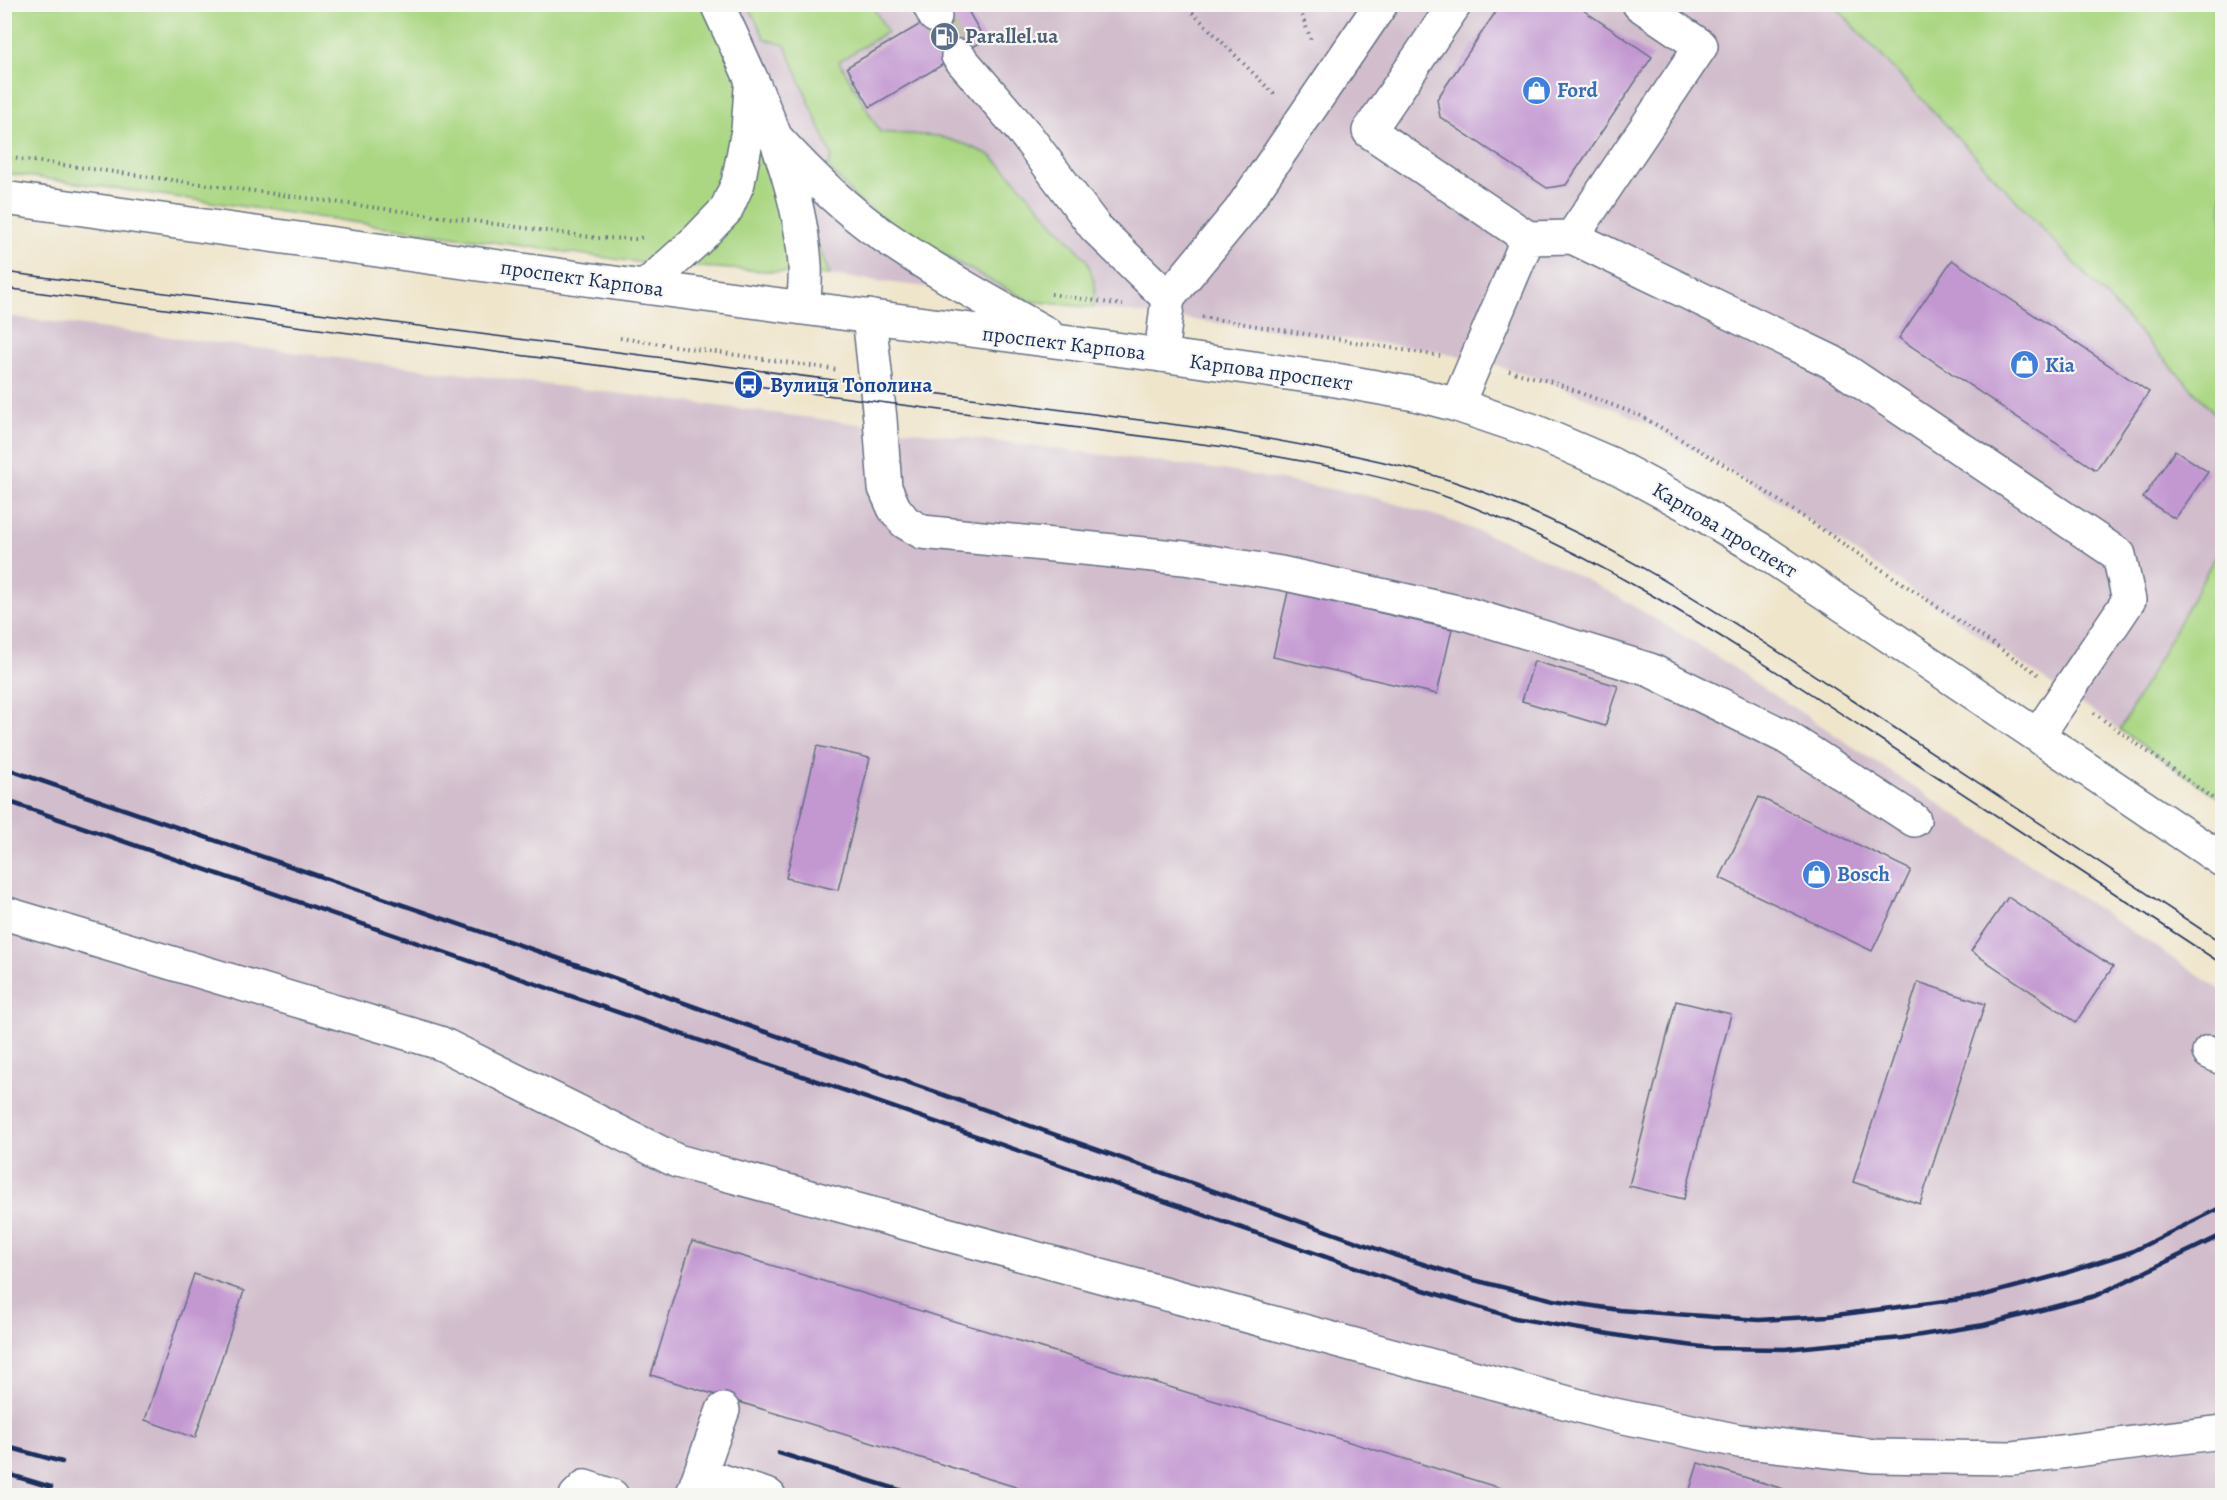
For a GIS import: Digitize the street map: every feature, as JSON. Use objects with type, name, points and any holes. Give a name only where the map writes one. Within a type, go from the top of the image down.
[{"type":"main road","points":[[717,4],[776,138],[787,171],[800,229],[805,266],[804,307]]},
{"type":"main road","points":[[1161,355],[1168,298],[1240,211],[1381,4]]},
{"type":"main road","points":[[1455,4],[1370,131],[1528,238],[1572,237],[1832,362],[2119,555],[2128,600],[2038,735]]},
{"type":"main road","points":[[1572,237],[1701,46],[1639,4]]},
{"type":"main road","points":[[958,56],[1026,135],[1095,227],[1168,298]]},
{"type":"main road","points":[[645,287],[726,210],[740,176],[748,130],[752,83]]},
{"type":"main road","points":[[776,138],[807,172],[880,234],[941,273],[1064,344]]},
{"type":"main road","name":"проспект Карпова","points":[[4,198],[1064,344],[1161,355]]},
{"type":"main road","points":[[1457,405],[1528,238]]},
{"type":"main road","points":[[868,316],[885,488],[894,508],[905,522],[922,532],[1184,558],[1281,573],[1467,614],[1650,670],[1786,737],[1914,820]]},
{"type":"main road","name":"Карпова проспект","points":[[1161,355],[1330,379],[1415,394],[1457,405],[1534,431],[1611,464],[1689,506],[1763,551],[2223,860]]},
{"type":"main road","points":[[4,913],[440,1043],[676,1161],[1605,1413],[1739,1441],[1875,1456],[2012,1458],[2223,1432]]},
{"type":"main road","points":[[723,1410],[696,1485],[770,1496]]},
{"type":"main road","points":[[576,1496],[585,1487],[612,1496]]},
{"type":"path","points":[[1184,4],[1300,121]]},
{"type":"path","points":[[4,157],[598,238],[636,239]]},
{"type":"path","points":[[620,338],[875,375]]},
{"type":"shaded area","points":[[717,5],[1834,5],[2222,421],[2222,544],[2120,730],[1790,508],[1719,464],[1636,418],[1554,384],[1491,364],[1427,349],[830,275],[757,91]]},
{"type":"shaded area","points":[[5,316],[1223,470],[1370,496],[1443,518],[1517,546],[1608,591],[1699,645],[2222,991],[2222,1495],[5,1496]]},
{"type":"green space","points":[[5,5],[717,5],[757,91],[830,275],[650,264],[5,173]]},
{"type":"green space","points":[[748,5],[872,5],[887,32],[839,61],[880,132],[938,136],[990,155],[1087,260],[1095,284],[1094,308],[1029,301],[890,223],[857,200],[828,167],[832,156],[785,45],[765,39]]},
{"type":"green space","points":[[1834,5],[2222,5],[2222,421]]},
{"type":"green space","points":[[2222,544],[2222,800],[2120,730]]},
{"type":"building","points":[[955,4],[964,4],[985,40],[870,107],[847,67]]},
{"type":"building","points":[[1501,4],[1574,4],[1652,57],[1566,185],[1547,188],[1440,117],[1437,99]]},
{"type":"building","points":[[1952,260],[2149,392],[2096,470],[1899,338]]},
{"type":"building","points":[[2175,450],[2208,472],[2175,519],[2143,498]]},
{"type":"building","points":[[1288,592],[1452,629],[1437,694],[1273,657]]},
{"type":"building","points":[[1534,661],[1618,686],[1605,726],[1522,701]]},
{"type":"building","points":[[817,746],[870,758],[838,890],[786,878]]},
{"type":"building","points":[[1759,797],[1911,870],[1872,951],[1720,878]]},
{"type":"building","points":[[2008,897],[2113,967],[2076,1022],[1971,951]]},
{"type":"building","points":[[1918,982],[1985,1004],[1920,1204],[1853,1182]]},
{"type":"building","points":[[1676,1001],[1731,1014],[1684,1199],[1629,1186]]},
{"type":"building","points":[[692,1241],[1523,1496],[1045,1496],[651,1375]]},
{"type":"building","points":[[4,1257],[11,1275],[10,1301],[4,1311]]},
{"type":"building","points":[[194,1274],[244,1291],[195,1438],[145,1420]]},
{"type":"building","points":[[1698,1463],[1803,1495],[1803,1496],[1688,1496]]},
{"type":"tunnel","points":[[935,16],[958,56]]},
{"type":"tram line","points":[[4,272],[1224,431],[1339,452],[1452,481],[1505,500],[1556,523],[1656,575],[1752,634],[2222,943]]},
{"type":"tram line","points":[[4,288],[1225,447],[1340,468],[1424,490],[1507,521],[1560,546],[1662,601],[1811,694],[2222,964]]},
{"type":"railway","points":[[4,768],[566,961],[1394,1255],[1474,1280],[1554,1300],[1619,1310],[1759,1320],[1828,1316],[1977,1297],[2059,1275],[2131,1252],[2222,1207]]},
{"type":"railway","points":[[4,800],[1404,1284],[1515,1318],[1633,1338],[1710,1348],[1785,1349],[1902,1338],[1984,1325],[2095,1296],[2222,1235]]},
{"type":"railway","points":[[4,1446],[62,1462]]},
{"type":"railway","points":[[779,1453],[919,1496]]},
{"type":"railway","points":[[4,1473],[51,1487]]},
{"type":"place","name":"Parallel.ua","points":[[944,36]]},
{"type":"place","name":"Ford","points":[[1536,90]]},
{"type":"place","name":"Kia","points":[[2024,365]]},
{"type":"place","name":"Вулиця Тополина","points":[[749,385]]},
{"type":"place","name":"Bosch","points":[[1816,874]]}]
